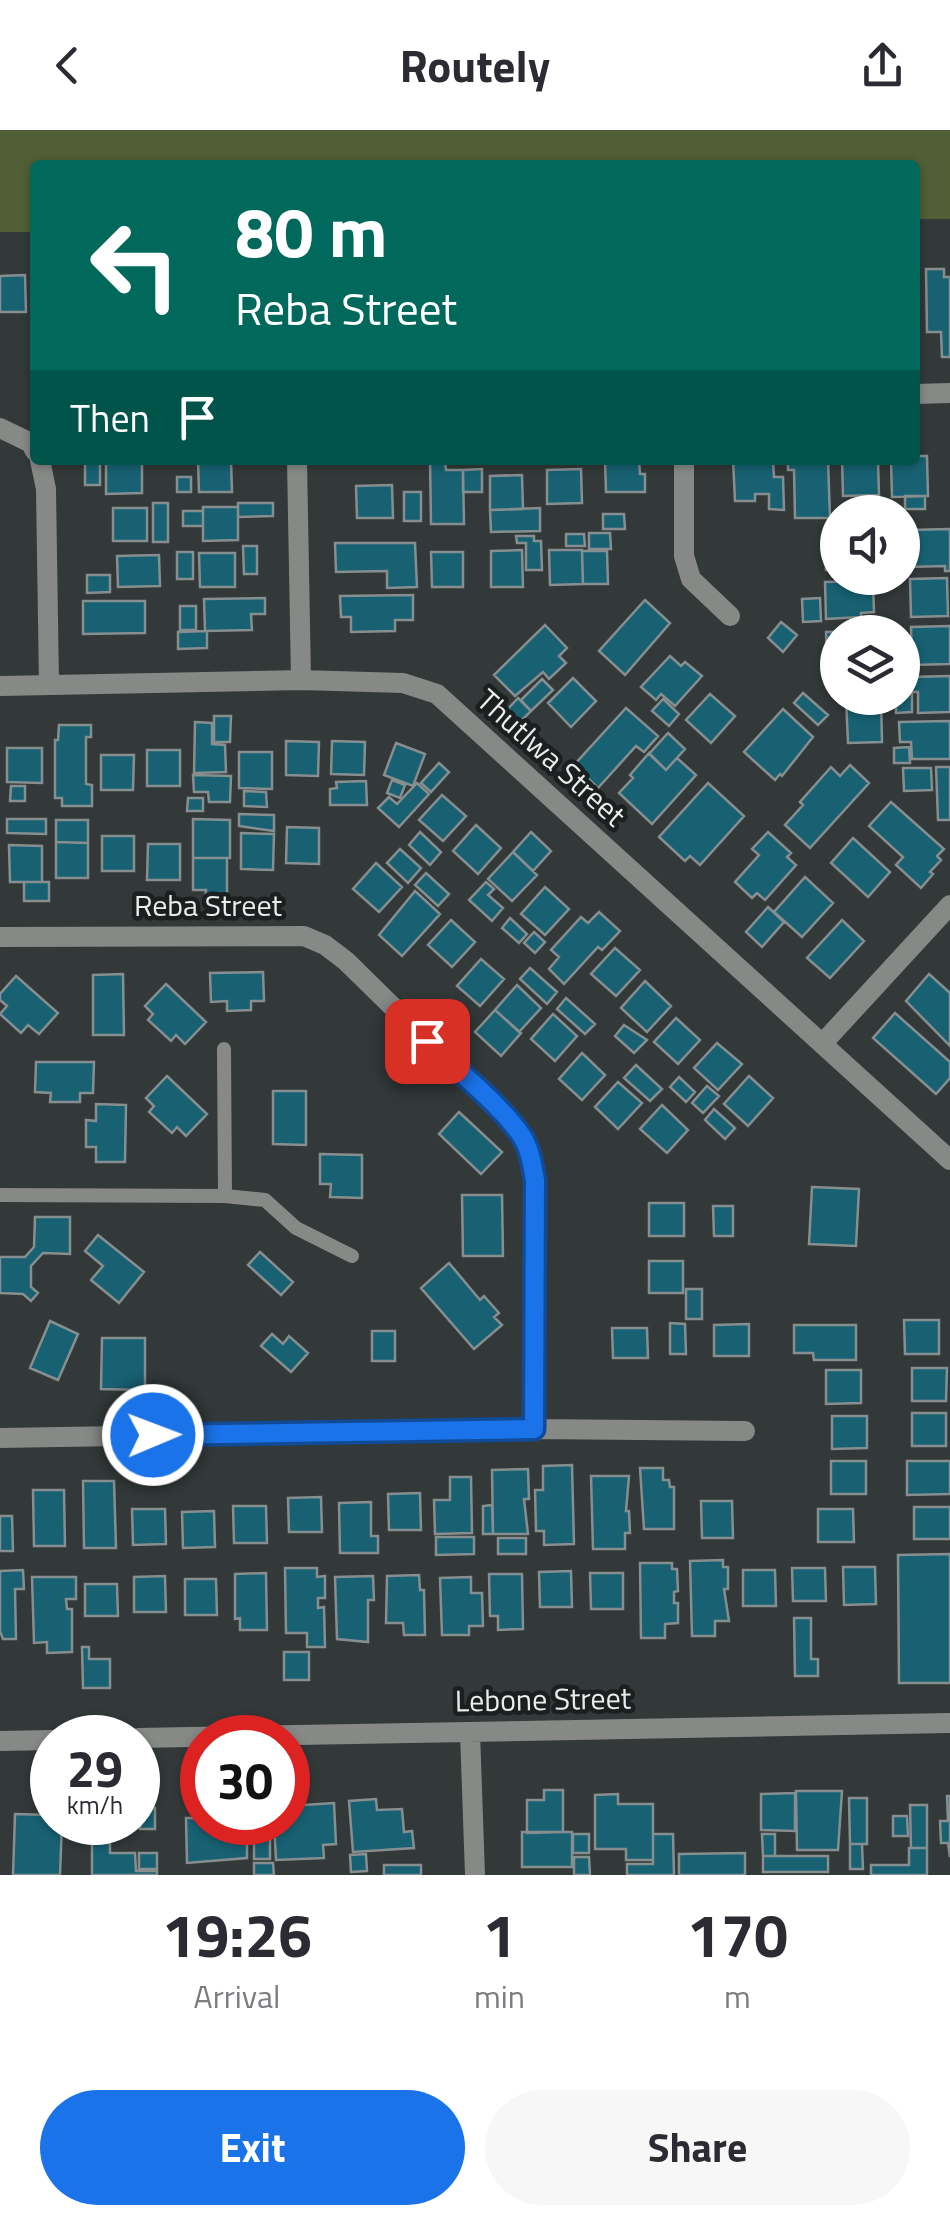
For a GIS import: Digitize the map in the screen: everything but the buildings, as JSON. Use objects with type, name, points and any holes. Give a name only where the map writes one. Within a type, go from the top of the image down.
[{"type":"street","points":[[920,394],[950,392]]},
{"type":"street","points":[[0,428],[30,443]]},
{"type":"street","points":[[41,465],[46,489],[49,685]]},
{"type":"street","points":[[297,465],[301,680]]},
{"type":"street","points":[[684,465],[684,556],[691,579],[730,616]]},
{"type":"street","name":"Thutlwa Street","points":[[0,686],[301,680],[403,683],[437,694],[950,1160]]},
{"type":"street","points":[[822,1044],[950,904]]},
{"type":"street","name":"Reba Street","points":[[0,937],[304,936],[346,961],[508,1120],[522,1136],[530,1154],[535,1180],[534,1429]]},
{"type":"street","points":[[0,1438],[534,1429],[745,1430]]},
{"type":"street","name":"Lebone Street","points":[[160,1738],[950,1723]]},
{"type":"street","points":[[470,1732],[474,1875]]},
{"type":"street","points":[[0,1740],[30,1740]]},
{"type":"lane","points":[[224,1049],[226,1196]]},
{"type":"lane","points":[[0,1195],[226,1196],[264,1200],[296,1228],[352,1256]]},
{"type":"green space","points":[[0,130],[950,130],[950,219],[920,219],[920,160],[30,160],[30,232],[0,232]]},
{"type":"route","points":[[153,1435],[534,1429],[535,1180],[530,1154],[522,1136],[508,1120],[427,1041]]}]
